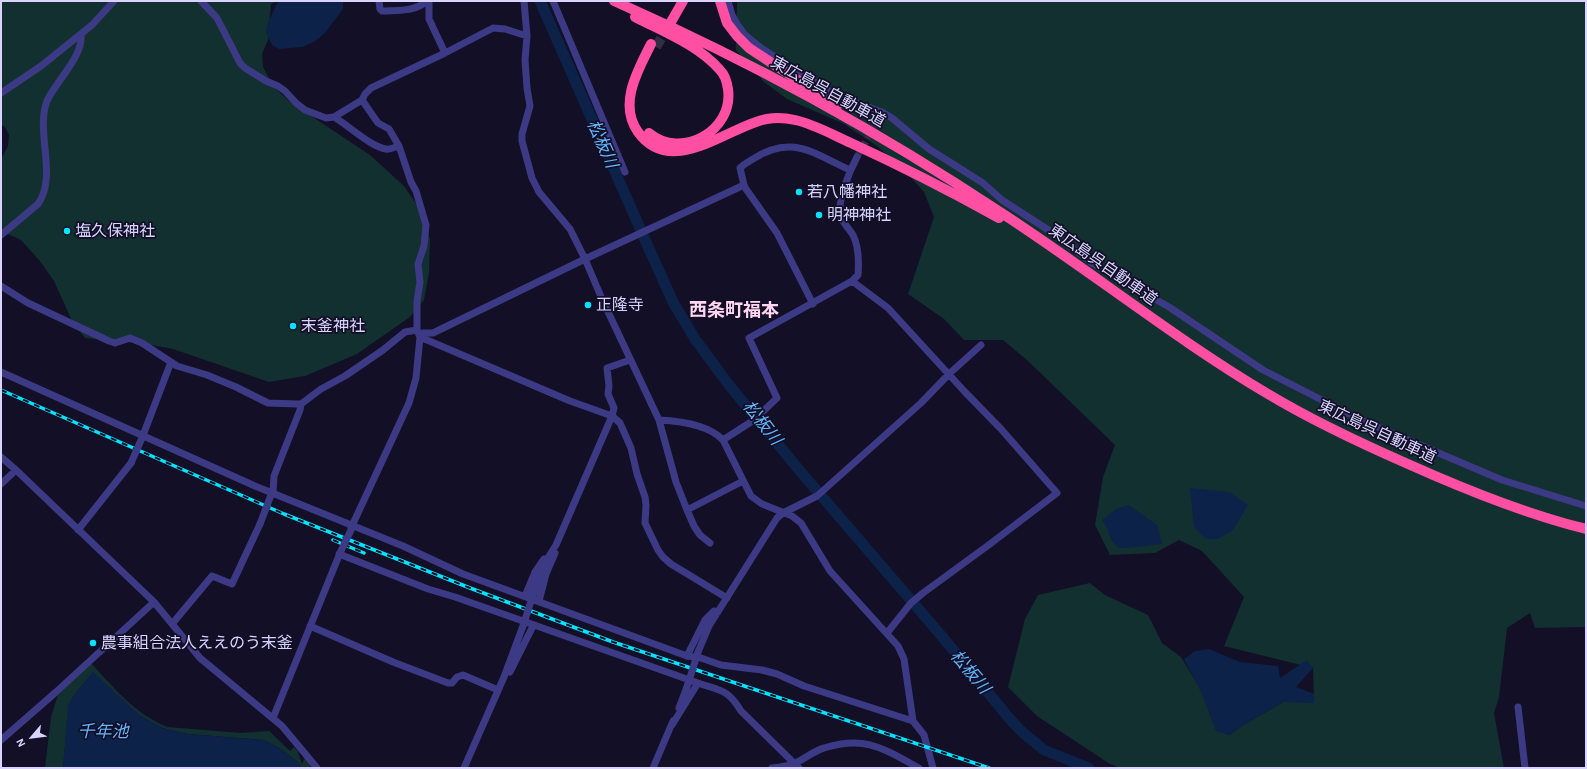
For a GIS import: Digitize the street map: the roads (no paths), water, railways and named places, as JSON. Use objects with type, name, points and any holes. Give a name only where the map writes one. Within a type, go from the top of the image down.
[{"type":"highway","points":[[608,1],[695,49],[721,70],[727,82],[729,95],[728,107],[721,122],[709,134],[694,141],[682,144],[671,143],[654,137],[646,131],[636,109],[637,92],[653,46],[635,77],[631,93],[630,108],[632,120],[638,131],[646,140],[657,147],[669,151],[686,150],[708,143],[758,121],[777,117],[796,120],[866,150],[955,194],[1068,258]]},
{"type":"highway","name":"東広島呉自動車道","points":[[608,1],[676,30],[758,70],[847,118],[994,208],[1068,258],[1160,324],[1222,366],[1269,395],[1332,429],[1451,483],[1507,505],[1586,529]]},
{"type":"highway","points":[[677,1],[668,21],[683,1]]},
{"type":"highway","points":[[720,1],[728,23],[737,36],[749,48],[852,115],[897,148]]},
{"type":"street","points":[[1,93],[41,66],[81,34],[92,25],[114,1]]},
{"type":"street","points":[[201,1],[216,18],[240,63],[245,68],[266,81],[278,86],[305,110],[326,118],[334,117],[362,100],[371,88],[446,53],[493,28],[505,29],[527,36]]},
{"type":"street","points":[[379,1],[379,6],[382,11],[412,9],[420,7],[428,1]]},
{"type":"street","points":[[428,1],[430,19],[446,53]]},
{"type":"street","points":[[524,1],[527,36],[525,60],[530,106],[522,134],[525,156],[532,178],[539,192],[563,218],[585,259],[630,360],[659,420],[676,482],[694,526],[700,535],[710,543]]},
{"type":"street","points":[[553,1],[625,172]]},
{"type":"street","points":[[728,1],[732,15],[737,24],[745,34],[761,48],[827,90],[843,98],[882,112],[892,118],[929,149],[983,183],[1002,200],[1053,232],[1092,263],[1170,307],[1263,370],[1359,419],[1502,480],[1586,506]]},
{"type":"street","points":[[1,235],[43,198],[46,185],[44,122],[47,102],[74,60],[82,41],[81,34]]},
{"type":"street","points":[[273,718],[339,554],[409,403],[416,378],[419,334],[417,301],[420,282],[418,264],[424,246],[426,225],[416,191],[411,182],[399,146],[390,129],[378,123],[362,100]]},
{"type":"street","points":[[876,123],[882,112]]},
{"type":"street","points":[[334,117],[371,142],[387,149],[399,146]]},
{"type":"street","points":[[813,304],[777,233],[744,184],[740,168],[761,153],[781,146],[791,146],[804,149],[850,170]]},
{"type":"street","points":[[723,440],[754,420],[777,398],[750,338],[813,304],[852,281],[858,275],[859,264],[857,247],[852,235],[840,215],[850,170],[857,157]]},
{"type":"street","points":[[419,334],[433,333],[744,184]]},
{"type":"street","points":[[852,281],[888,308],[1001,429],[1057,493],[923,593],[911,603],[887,634]]},
{"type":"street","points":[[1,286],[28,303],[109,341],[115,342],[130,338],[142,343],[177,366],[221,381],[268,403],[301,404],[322,388],[345,376],[383,350],[405,332],[419,334],[570,401],[612,416],[620,423],[631,448],[637,474],[645,497],[645,523],[658,550],[671,564],[727,598]]},
{"type":"street","points":[[653,768],[672,725],[688,684],[698,652],[709,626],[777,518],[783,513],[817,496],[921,403],[949,374],[981,345]]},
{"type":"street","points":[[464,768],[504,677],[546,561],[556,545],[612,416],[614,408],[608,394],[609,386],[607,368],[630,360]]},
{"type":"street","points":[[78,530],[131,463],[171,362]]},
{"type":"street","points":[[1,372],[142,437],[272,494],[351,528],[403,546],[463,574],[687,656],[701,658],[721,665],[762,670],[777,674],[804,686],[913,721]]},
{"type":"street","points":[[172,624],[212,576],[232,584],[260,524],[272,494],[274,476],[301,404]]},
{"type":"street","points":[[659,420],[685,422],[717,434],[723,440],[751,496],[762,504],[792,516],[801,523],[830,571],[898,646],[904,660],[913,721],[924,735],[933,768]]},
{"type":"street","points":[[1,458],[16,470],[154,602],[200,658],[282,726],[317,768]]},
{"type":"street","points":[[1,484],[16,470]]},
{"type":"street","points":[[687,510],[743,481]]},
{"type":"street","points":[[792,516],[794,508]]},
{"type":"street","points":[[525,596],[535,572],[545,556],[556,545]]},
{"type":"street","points":[[539,601],[546,574],[558,547],[556,545]]},
{"type":"street","points":[[339,554],[428,589],[455,597],[532,626],[728,693],[741,711],[796,766]]},
{"type":"street","points":[[1,740],[154,602]]},
{"type":"street","points":[[687,656],[705,620],[714,611],[718,612]]},
{"type":"street","points":[[310,626],[393,662],[448,683],[452,683],[457,677],[463,675],[498,690]]},
{"type":"street","points":[[504,677],[507,678],[532,626]]},
{"type":"street","points":[[672,725],[698,683]]},
{"type":"street","points":[[1518,707],[1525,768]]},
{"type":"street","points":[[772,768],[796,766],[823,748],[845,743],[865,743],[878,746],[919,768]]},
{"type":"water","points":[[281,1],[343,1],[343,9],[325,33],[314,42],[302,47],[279,49],[272,45],[266,33],[267,25],[277,3]]},
{"type":"water","points":[[1190,488],[1230,492],[1248,505],[1233,530],[1218,539],[1206,539],[1194,527]]},
{"type":"water","points":[[1129,505],[1157,525],[1162,544],[1118,548],[1111,540],[1107,528],[1102,520],[1116,509]]},
{"type":"water","points":[[1209,649],[1240,662],[1278,666],[1280,678],[1307,660],[1313,668],[1296,687],[1314,694],[1314,703],[1283,702],[1229,735],[1216,731],[1201,692],[1184,659],[1195,651]]},
{"type":"water","name":"千年池","points":[[93,672],[139,715],[162,728],[187,734],[264,740],[281,749],[299,763],[301,768],[63,768],[68,705],[74,695]]},
{"type":"waterway","name":"松板川","points":[[540,1],[674,304],[695,339],[729,385],[800,471],[940,634],[1009,718],[1021,731],[1044,750],[1089,768]]},
{"type":"tunnel","points":[[656,47],[669,25]]},
{"type":"tunnel","points":[[857,157],[876,123]]},
{"type":"railway","points":[[1,390],[284,514],[470,588],[613,642],[989,768]]},
{"type":"railway","points":[[333,540],[364,553]]},
{"type":"place","name":"若八幡神社","points":[[799,192]]},
{"type":"place","name":"明神神社","points":[[819,215]]},
{"type":"place","name":"塩久保神社","points":[[67,231]]},
{"type":"place","name":"正隆寺","points":[[588,305]]},
{"type":"place","name":"末釜神社","points":[[293,326]]},
{"type":"place","name":"農事組合法人ええのう末釜","points":[[93,643]]},
{"type":"district","name":"西条町福本","points":[[734,311]]}]
